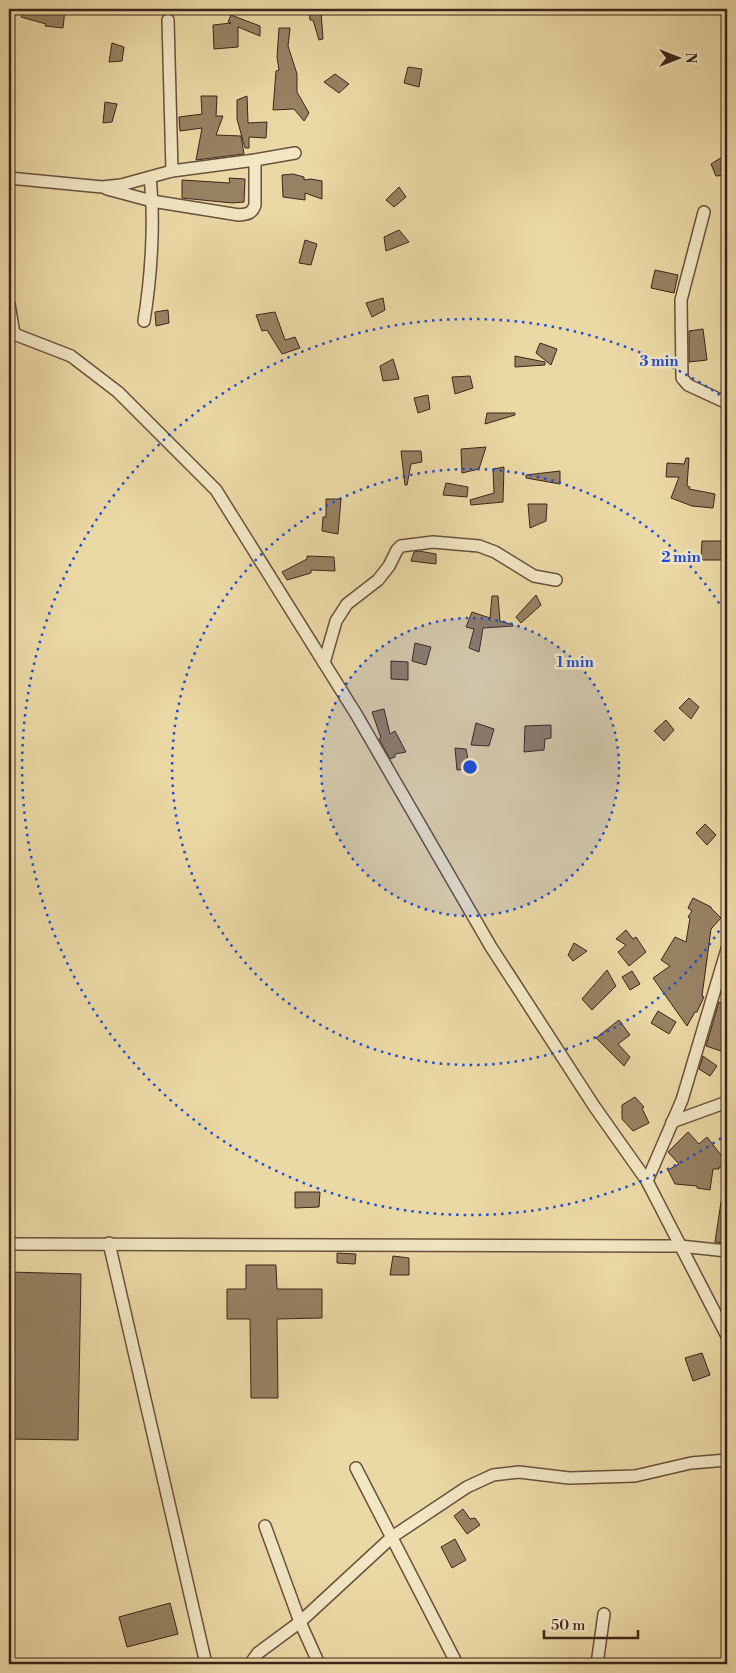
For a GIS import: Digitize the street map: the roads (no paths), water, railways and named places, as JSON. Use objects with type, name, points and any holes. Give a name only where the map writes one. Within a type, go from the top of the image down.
[{"type":"street","points":[[168,20],[172,171]]},
{"type":"street","points":[[102,187],[121,185],[172,171],[295,153]]},
{"type":"street","points":[[9,178],[102,187],[152,201],[239,215],[248,214],[253,211],[255,205],[255,160]]},
{"type":"street","points":[[144,322],[148,296],[152,201],[150,178]]},
{"type":"street","points":[[704,212],[681,300],[682,378],[688,385],[727,403]]},
{"type":"street","points":[[9,304],[11,333],[71,356],[118,392],[216,490],[356,714],[491,947],[594,1106],[647,1181],[727,1336]]},
{"type":"street","points":[[324,663],[336,621],[347,604],[378,580],[401,546],[433,542],[479,546],[495,552],[534,576],[556,580]]},
{"type":"street","points":[[647,1181],[682,1100],[727,949]]},
{"type":"street","points":[[672,1122],[727,1102]]},
{"type":"street","points":[[109,1243],[206,1664]]},
{"type":"street","points":[[9,1244],[680,1246],[727,1251]]},
{"type":"street","points":[[250,1664],[258,1653],[300,1622],[392,1537],[468,1487],[493,1475],[519,1472],[569,1478],[635,1476],[691,1463],[727,1460]]},
{"type":"street","points":[[356,1468],[457,1664]]},
{"type":"street","points":[[265,1526],[300,1622],[319,1664]]},
{"type":"street","points":[[596,1664],[604,1614]]}]
